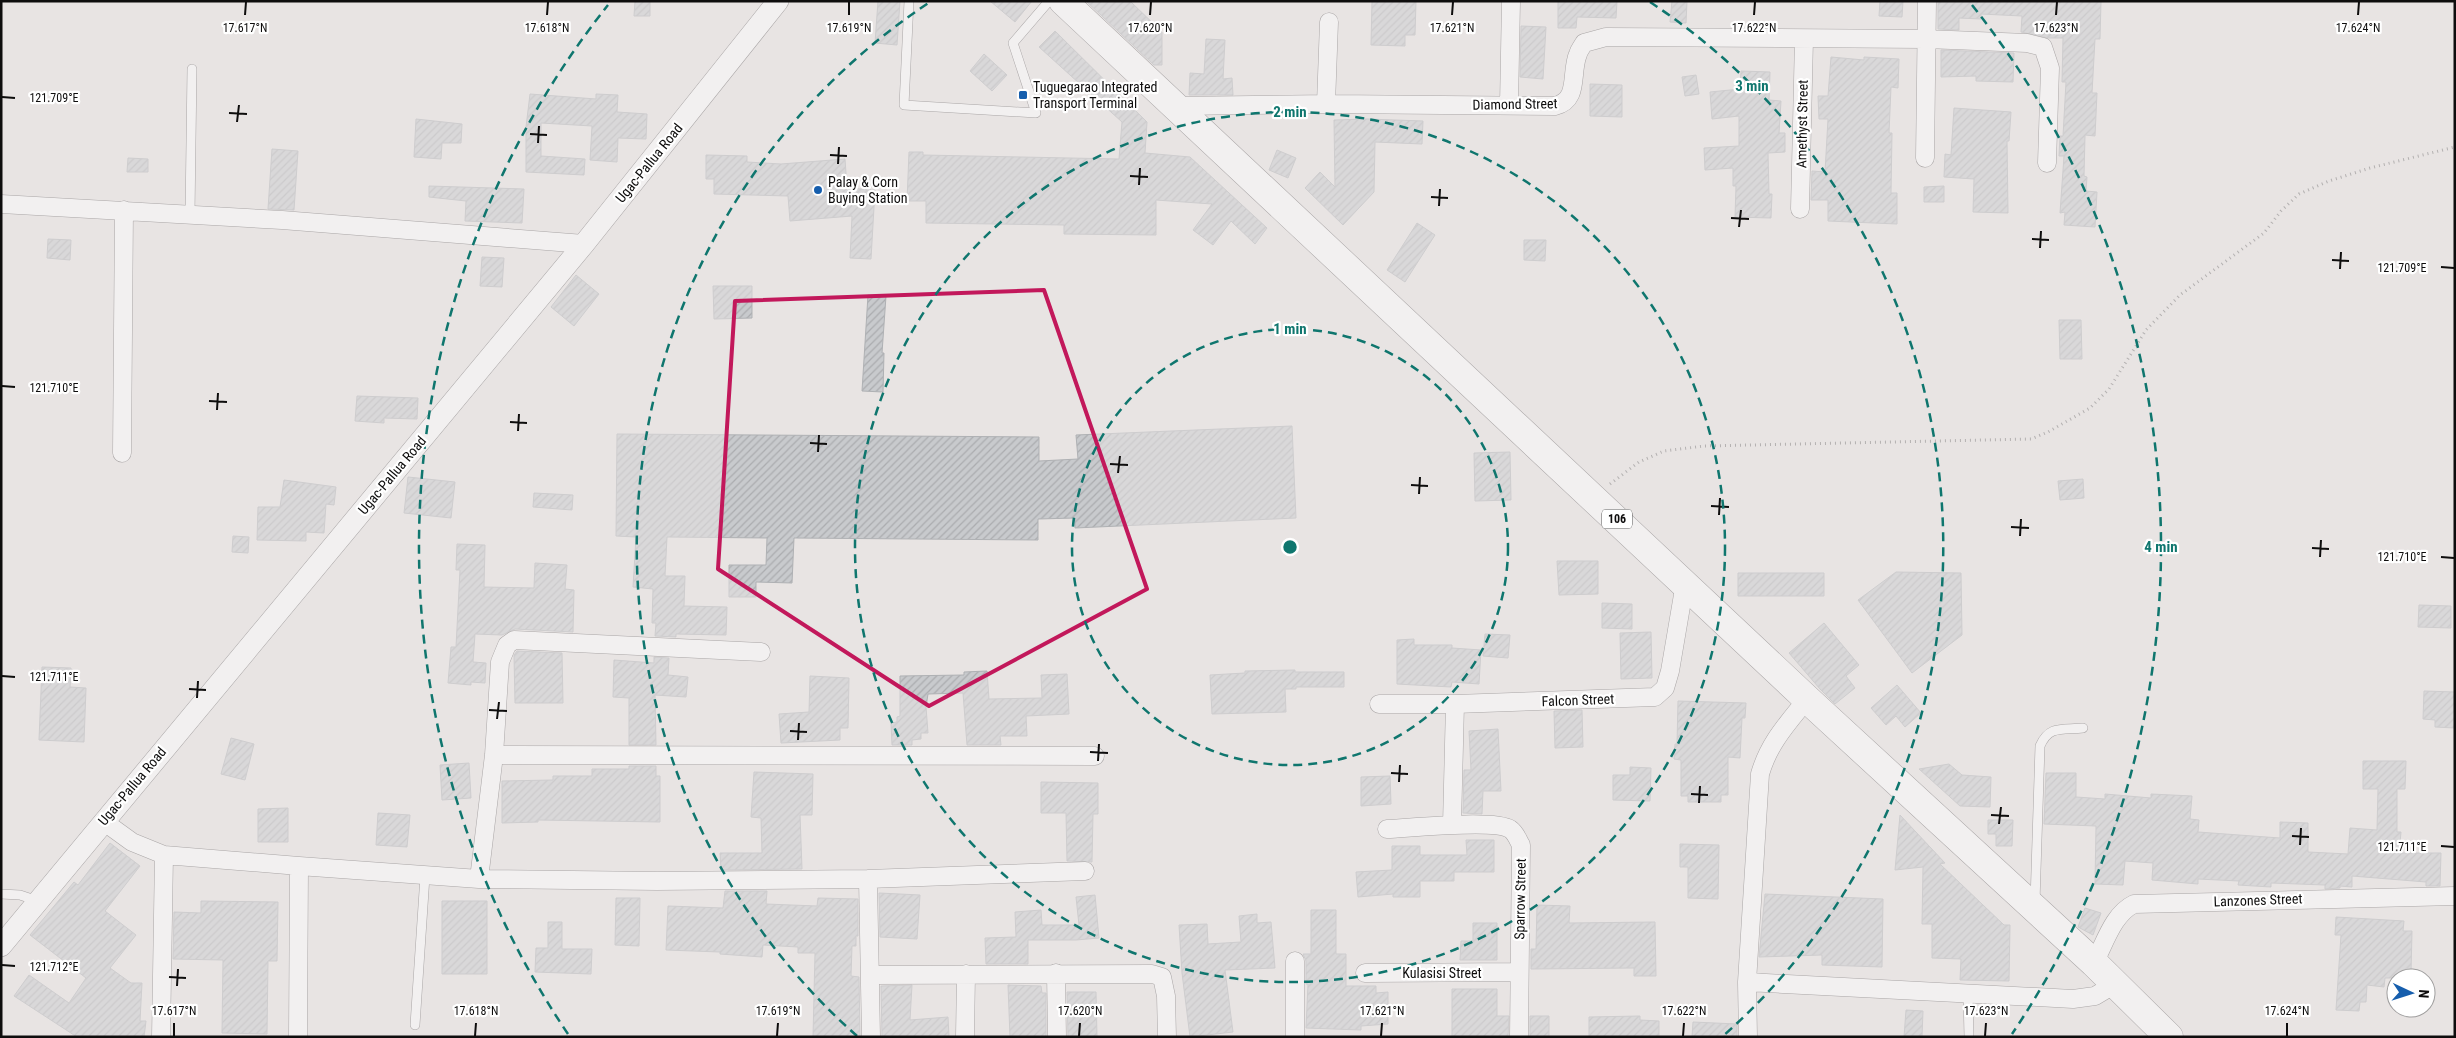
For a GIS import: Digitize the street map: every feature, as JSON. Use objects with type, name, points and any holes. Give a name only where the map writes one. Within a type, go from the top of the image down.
[{"type":"highway","name":"106","points":[[1063,1],[1808,699],[2094,963],[2169,1037]]},
{"type":"street","name":"Ugac-Pallua Road","points":[[1,946],[584,244],[778,1]]},
{"type":"street","points":[[1509,105],[1511,1]]},
{"type":"street","points":[[1925,158],[1928,1]]},
{"type":"street","points":[[1326,104],[1329,22]]},
{"type":"street","name":"Diamond Street","points":[[1177,106],[1326,104],[1555,106],[1564,104],[1570,98],[1578,54],[1584,43],[1595,38],[1926,39],[2027,43],[2044,47],[2050,68],[2047,163]]},
{"type":"street","name":"Amethyst Street","points":[[1800,209],[1804,38]]},
{"type":"street","points":[[1,204],[190,214],[584,244]]},
{"type":"street","points":[[122,453],[124,210]]},
{"type":"street","name":"Falcon Street","points":[[1379,704],[1455,704],[1654,697],[1662,693],[1666,688],[1686,583]]},
{"type":"street","points":[[479,879],[494,754],[500,662],[507,645],[514,640],[762,652]]},
{"type":"street","points":[[1748,1037],[1748,982],[1760,774],[1766,754],[1776,737],[1808,699]]},
{"type":"street","points":[[1452,825],[1455,704]]},
{"type":"street","points":[[494,754],[1095,756]]},
{"type":"street","points":[[103,822],[132,842],[164,855],[479,879],[657,881],[868,879],[1086,871]]},
{"type":"street","name":"Sparrow Street","points":[[1387,829],[1452,825],[1497,826],[1510,829],[1521,845],[1519,1037]]},
{"type":"street","points":[[161,1037],[164,855]]},
{"type":"street","points":[[298,1037],[299,866]]},
{"type":"street","points":[[868,879],[871,1037]]},
{"type":"street","name":"Lanzones Street","points":[[2094,963],[2117,918],[2125,908],[2134,904],[2455,896]]},
{"type":"street","points":[[1295,961],[1295,1037]]},
{"type":"street","points":[[871,975],[1133,972],[1162,977],[1166,996],[1167,1037]]},
{"type":"street","name":"Kulasisi Street","points":[[1365,974],[1519,972]]},
{"type":"street","points":[[1056,973],[1057,1037]]},
{"type":"street","points":[[965,1037],[966,974]]},
{"type":"street","points":[[1748,982],[2082,999],[2095,996],[2115,984]]},
{"type":"lane","points":[[909,1],[904,105],[1036,113],[1013,43],[1049,1]]},
{"type":"lane","points":[[190,214],[192,69]]},
{"type":"lane","points":[[2035,908],[2040,746],[2045,735],[2053,731],[2083,728]]},
{"type":"lane","points":[[415,1025],[425,876]]},
{"type":"lane","points":[[1,894],[20,895],[39,901]]},
{"type":"lane","points":[[1968,994],[1968,1037]]},
{"type":"path","points":[[1593,496],[1639,462],[1672,450],[1704,446],[2015,440],[2039,436],[2090,408],[2109,389],[2146,330],[2180,295],[2264,233],[2281,211],[2299,194],[2329,181],[2370,168],[2455,147]]},
{"type":"highlighted area","points":[[1044,290],[1147,589],[929,706],[718,569],[735,301]]},
{"type":"building","points":[[635,1],[650,1],[650,16],[634,16]]},
{"type":"building","points":[[878,1],[900,1],[897,45],[875,43]]},
{"type":"building","points":[[990,1],[1032,1],[1015,22]]},
{"type":"building","points":[[1086,1],[1130,1],[1162,32],[1162,65],[1154,65]]},
{"type":"building","points":[[1372,1],[1416,1],[1415,35],[1405,35],[1405,46],[1371,45]]},
{"type":"building","points":[[1558,1],[1617,1],[1616,18],[1577,17],[1576,28],[1558,28]]},
{"type":"building","points":[[1672,1],[1687,1],[1686,23],[1670,22]]},
{"type":"building","points":[[1880,1],[1903,1],[1902,17],[1879,16]]},
{"type":"building","points":[[1938,1],[2101,1],[2100,39],[2095,39],[2092,93],[2097,93],[2095,136],[2085,135],[2084,176],[2087,177],[2086,191],[2097,192],[2095,227],[2064,225],[2065,212],[2060,213],[2064,156],[2059,156],[2060,136],[2063,136],[2066,82],[2062,82],[2063,38],[2048,38],[2021,32],[2022,16],[1981,14],[1981,19],[1959,18],[1959,30],[1938,29]]},
{"type":"building","points":[[1521,26],[1546,27],[1543,79],[1520,77]]},
{"type":"building","points":[[1055,31],[1147,122],[1145,153],[1190,157],[1267,228],[1255,244],[1231,221],[1213,245],[1193,230],[1212,204],[1156,200],[1156,235],[1064,234],[1064,225],[926,223],[926,201],[907,201],[909,152],[923,152],[923,155],[1119,159],[1122,122],[1039,47]]},
{"type":"building","points":[[1206,39],[1225,40],[1223,79],[1232,78],[1233,95],[1189,95],[1190,73],[1204,74]]},
{"type":"building","points":[[1941,50],[2014,53],[2013,82],[1976,81],[1976,76],[1941,77]]},
{"type":"building","points":[[984,54],[1007,75],[992,91],[970,71]]},
{"type":"building","points":[[1831,57],[1864,60],[1864,57],[1899,59],[1898,88],[1891,87],[1889,133],[1892,133],[1891,193],[1897,193],[1897,224],[1828,221],[1828,200],[1811,200],[1812,171],[1825,172],[1828,119],[1819,119],[1818,96],[1828,96]]},
{"type":"building","points":[[1741,71],[1770,72],[1769,100],[1781,101],[1779,133],[1785,133],[1785,152],[1768,153],[1769,194],[1772,194],[1771,218],[1735,217],[1736,186],[1733,186],[1733,168],[1705,170],[1704,148],[1739,146],[1739,116],[1712,119],[1710,92],[1740,89]]},
{"type":"building","points":[[1696,75],[1699,94],[1685,96],[1682,77]]},
{"type":"building","points":[[1590,84],[1622,85],[1622,117],[1590,116]]},
{"type":"building","points":[[530,94],[596,99],[596,94],[618,95],[617,112],[647,114],[646,139],[618,138],[617,162],[590,160],[592,126],[541,123],[541,156],[585,159],[584,175],[526,172],[526,127]]},
{"type":"building","points":[[1954,108],[2011,112],[2009,141],[2007,141],[2008,213],[1973,212],[1974,179],[1944,177],[1945,154],[1951,155]]},
{"type":"building","points":[[416,119],[462,124],[461,143],[442,143],[441,159],[414,157]]},
{"type":"building","points":[[1334,120],[1423,121],[1422,144],[1375,142],[1374,192],[1343,225],[1305,188],[1320,172],[1335,187]]},
{"type":"building","points":[[272,149],[298,151],[294,210],[268,209]]},
{"type":"building","points":[[1277,150],[1296,158],[1288,178],[1269,170]]},
{"type":"building","points":[[706,155],[747,156],[747,162],[781,164],[845,159],[847,188],[875,190],[871,259],[850,258],[852,216],[790,221],[788,196],[714,194],[714,179],[706,179]]},
{"type":"building","points":[[128,158],[148,159],[148,172],[127,172]]},
{"type":"building","points":[[429,186],[524,189],[522,223],[465,221],[466,201],[429,197]]},
{"type":"building","points":[[1944,186],[1944,202],[1924,202],[1924,187]]},
{"type":"building","points":[[1417,223],[1435,235],[1405,282],[1387,270]]},
{"type":"building","points":[[48,239],[71,240],[70,260],[47,258]]},
{"type":"building","points":[[1524,240],[1546,240],[1545,261],[1524,260]]},
{"type":"building","points":[[482,257],[504,258],[502,287],[480,286]]},
{"type":"building","points":[[576,275],[599,294],[574,326],[551,307]]},
{"type":"building","points":[[713,286],[752,286],[752,318],[714,319]]},
{"type":"building","points":[[868,295],[886,296],[882,353],[884,353],[883,392],[862,391]]},
{"type":"building","points":[[2059,320],[2081,320],[2082,359],[2060,359]]},
{"type":"building","points":[[357,396],[418,398],[417,419],[384,418],[384,423],[355,421]]},
{"type":"building","points":[[1292,426],[1296,518],[1075,528],[1075,518],[1038,519],[1038,540],[794,538],[792,583],[756,582],[756,597],[729,597],[729,565],[766,565],[767,538],[667,537],[665,576],[685,576],[684,606],[727,607],[726,635],[676,634],[676,637],[655,636],[656,623],[652,623],[653,589],[633,587],[636,537],[616,536],[617,434],[1039,437],[1039,461],[1078,459],[1076,435]]},
{"type":"building","points":[[1510,452],[1511,500],[1475,501],[1474,453]]},
{"type":"building","points":[[408,477],[455,482],[451,518],[404,513]]},
{"type":"building","points":[[2083,479],[2084,498],[2060,500],[2058,481]]},
{"type":"building","points":[[284,480],[336,487],[334,505],[326,504],[324,533],[306,532],[306,541],[257,540],[258,507],[280,507]]},
{"type":"building","points":[[534,493],[573,495],[572,510],[533,507]]},
{"type":"building","points":[[233,536],[249,537],[248,553],[232,552]]},
{"type":"building","points":[[457,544],[485,545],[484,587],[534,588],[535,563],[567,565],[565,589],[574,590],[573,632],[515,629],[502,635],[475,634],[473,662],[486,663],[485,683],[471,682],[471,685],[448,683],[451,647],[456,647],[460,570],[456,570]]},
{"type":"building","points":[[1557,561],[1598,561],[1598,594],[1559,595]]},
{"type":"building","points":[[1896,572],[1961,573],[1962,635],[1912,673],[1858,600]]},
{"type":"building","points":[[1738,573],[1824,573],[1824,596],[1738,596]]},
{"type":"building","points":[[1602,603],[1632,604],[1632,629],[1602,628]]},
{"type":"building","points":[[2419,605],[2451,606],[2451,628],[2418,627]]},
{"type":"building","points":[[1824,623],[1859,665],[1846,676],[1855,688],[1835,704],[1789,653]]},
{"type":"building","points":[[1651,632],[1652,678],[1621,679],[1620,633]]},
{"type":"building","points":[[1485,634],[1510,635],[1508,658],[1483,656]]},
{"type":"building","points":[[1414,639],[1414,645],[1452,645],[1452,648],[1481,650],[1479,684],[1452,682],[1451,687],[1397,684],[1397,640]]},
{"type":"building","points":[[517,651],[562,653],[563,703],[515,703],[514,655]]},
{"type":"building","points":[[654,657],[669,658],[668,675],[688,677],[686,697],[655,695],[656,745],[629,745],[629,698],[613,697],[614,660],[654,663]]},
{"type":"building","points":[[42,667],[71,668],[70,687],[86,688],[84,742],[39,740]]},
{"type":"building","points":[[1295,670],[1295,672],[1344,672],[1344,687],[1296,687],[1296,689],[1285,689],[1286,712],[1212,714],[1210,675],[1245,673],[1245,671]]},
{"type":"building","points":[[987,671],[989,699],[1042,698],[1041,675],[1067,674],[1069,714],[1026,716],[1027,736],[1000,736],[1001,745],[967,745],[963,693],[928,694],[926,707],[928,733],[921,733],[921,739],[912,740],[912,745],[892,745],[891,723],[897,722],[897,717],[900,716],[900,676],[964,675],[964,672]]},
{"type":"building","points":[[810,676],[849,678],[848,728],[840,728],[840,740],[781,743],[779,714],[809,712]]},
{"type":"building","points":[[1897,685],[1921,713],[1905,727],[1896,716],[1886,725],[1871,708]]},
{"type":"building","points":[[2424,691],[2455,692],[2455,728],[2435,727],[2435,720],[2423,719]]},
{"type":"building","points":[[1678,701],[1746,703],[1745,718],[1742,718],[1740,758],[1728,757],[1728,795],[1721,795],[1721,802],[1688,802],[1688,796],[1681,796],[1681,760],[1674,759],[1675,744],[1677,744]]},
{"type":"building","points":[[1582,710],[1583,747],[1555,748],[1554,711]]},
{"type":"building","points":[[1498,729],[1501,791],[1483,791],[1482,814],[1463,813],[1464,770],[1471,770],[1469,731]]},
{"type":"building","points":[[231,738],[254,744],[245,780],[221,774]]},
{"type":"building","points":[[2363,761],[2406,761],[2405,789],[2397,789],[2397,832],[2401,832],[2399,853],[2441,853],[2440,886],[2426,886],[2426,882],[2352,876],[2352,887],[2340,886],[2340,888],[2325,889],[2325,885],[2271,883],[2271,887],[2238,885],[2239,881],[2198,879],[2198,884],[2152,880],[2153,863],[2125,861],[2123,885],[2095,884],[2096,826],[2044,824],[2046,773],[2076,773],[2076,797],[2105,799],[2105,794],[2151,798],[2151,794],[2192,796],[2190,819],[2199,820],[2198,832],[2280,838],[2280,822],[2308,823],[2308,852],[2348,854],[2350,828],[2377,830],[2378,789],[2363,789]]},
{"type":"building","points":[[469,763],[471,798],[442,800],[440,765]]},
{"type":"building","points":[[1949,764],[1962,775],[1991,777],[1990,807],[1960,806],[1919,769]]},
{"type":"building","points":[[629,766],[656,766],[656,776],[660,776],[660,822],[538,820],[538,822],[502,823],[502,781],[553,780],[553,776],[592,776],[592,769],[629,769]]},
{"type":"building","points":[[1630,767],[1651,768],[1650,801],[1613,800],[1613,775],[1630,775]]},
{"type":"building","points":[[754,772],[813,774],[812,815],[800,815],[802,869],[721,870],[720,853],[762,853],[761,818],[751,817]]},
{"type":"building","points":[[1390,776],[1391,804],[1361,806],[1361,777]]},
{"type":"building","points":[[1041,782],[1098,783],[1098,814],[1093,814],[1092,862],[1067,861],[1066,813],[1041,813]]},
{"type":"building","points":[[288,808],[288,842],[258,842],[258,809]]},
{"type":"building","points":[[378,813],[410,815],[407,847],[376,845]]},
{"type":"building","points":[[1900,815],[1945,863],[1940,864],[2004,925],[2010,925],[2009,981],[1960,980],[1961,959],[1932,958],[1932,924],[1922,924],[1923,867],[1895,870]]},
{"type":"building","points":[[1988,820],[2013,820],[2012,846],[1996,846],[1996,834],[1988,834]]},
{"type":"building","points":[[1466,840],[1494,840],[1494,872],[1454,872],[1454,881],[1420,881],[1420,897],[1393,897],[1393,894],[1358,897],[1356,872],[1392,870],[1392,846],[1420,846],[1420,855],[1467,855]]},
{"type":"building","points":[[110,843],[140,866],[105,911],[136,935],[110,968],[131,983],[142,983],[140,1021],[146,1021],[144,1037],[77,1037],[14,996],[29,975],[69,1003],[86,978],[30,935],[74,882],[78,885]]},
{"type":"building","points":[[1680,844],[1719,845],[1718,899],[1688,898],[1688,867],[1680,867]]},
{"type":"building","points":[[725,891],[767,891],[766,904],[817,906],[818,898],[858,899],[858,936],[856,936],[856,946],[852,946],[851,976],[859,977],[860,1037],[813,1037],[815,953],[798,953],[798,947],[763,945],[762,957],[720,954],[720,952],[666,950],[668,906],[723,908]]},
{"type":"building","points":[[879,893],[920,895],[917,939],[880,937]]},
{"type":"building","points":[[1765,894],[1883,899],[1882,967],[1822,965],[1822,955],[1759,957]]},
{"type":"building","points":[[1095,895],[1099,938],[1028,940],[1028,964],[986,964],[985,938],[1016,937],[1015,912],[1041,910],[1042,925],[1079,925],[1076,897]]},
{"type":"building","points":[[616,898],[640,898],[639,946],[615,945]]},
{"type":"building","points":[[201,901],[278,902],[277,961],[268,961],[267,1034],[222,1033],[223,960],[173,959],[174,912],[201,913]]},
{"type":"building","points":[[442,901],[487,901],[487,974],[442,974]]},
{"type":"building","points":[[1537,905],[1570,906],[1569,923],[1655,922],[1656,976],[1634,976],[1634,968],[1531,969],[1531,949],[1536,949]]},
{"type":"building","points":[[2085,908],[2101,913],[2093,935],[2078,927]]},
{"type":"building","points":[[1311,910],[1336,910],[1336,954],[1346,954],[1346,986],[1376,986],[1376,993],[1388,992],[1388,1024],[1361,1026],[1361,1030],[1306,1028],[1308,984],[1306,984],[1306,961],[1303,954],[1311,954]]},
{"type":"building","points":[[1257,914],[1257,923],[1271,922],[1275,968],[1225,970],[1233,1032],[1190,1037],[1182,973],[1179,925],[1207,924],[1208,944],[1241,942],[1239,916]]},
{"type":"building","points":[[2336,917],[2404,921],[2403,931],[2412,931],[2411,968],[2386,968],[2384,987],[2367,985],[2366,1002],[2360,1002],[2359,1011],[2336,1010],[2341,935],[2335,935]]},
{"type":"building","points":[[548,922],[562,922],[562,949],[592,949],[591,974],[535,972],[536,948],[548,948]]},
{"type":"building","points":[[1473,923],[1497,923],[1497,960],[1460,960],[1461,941],[1473,941]]},
{"type":"building","points":[[912,985],[910,1020],[948,1017],[949,1037],[882,1037],[881,986]]},
{"type":"building","points":[[1008,985],[1041,986],[1042,993],[1046,993],[1046,1037],[1010,1037]]},
{"type":"building","points":[[1452,989],[1497,989],[1497,1016],[1509,1016],[1508,1037],[1452,1037]]},
{"type":"building","points":[[1067,992],[1096,992],[1097,1037],[1068,1037]]},
{"type":"building","points":[[1906,1010],[1923,1011],[1922,1037],[1904,1037]]},
{"type":"building","points":[[1530,1016],[1549,1016],[1549,1037],[1530,1037]]},
{"type":"building","points":[[1640,1016],[1640,1020],[1659,1021],[1659,1037],[1589,1037],[1589,1017]]},
{"type":"building","points":[[1693,1022],[1737,1024],[1737,1037],[1692,1037]]},
{"type":"place","name":"Tuguegarao Integrated Transport Terminal","points":[[1023,95]]},
{"type":"place","name":"Palay & Corn Buying Station","points":[[818,190]]}]
